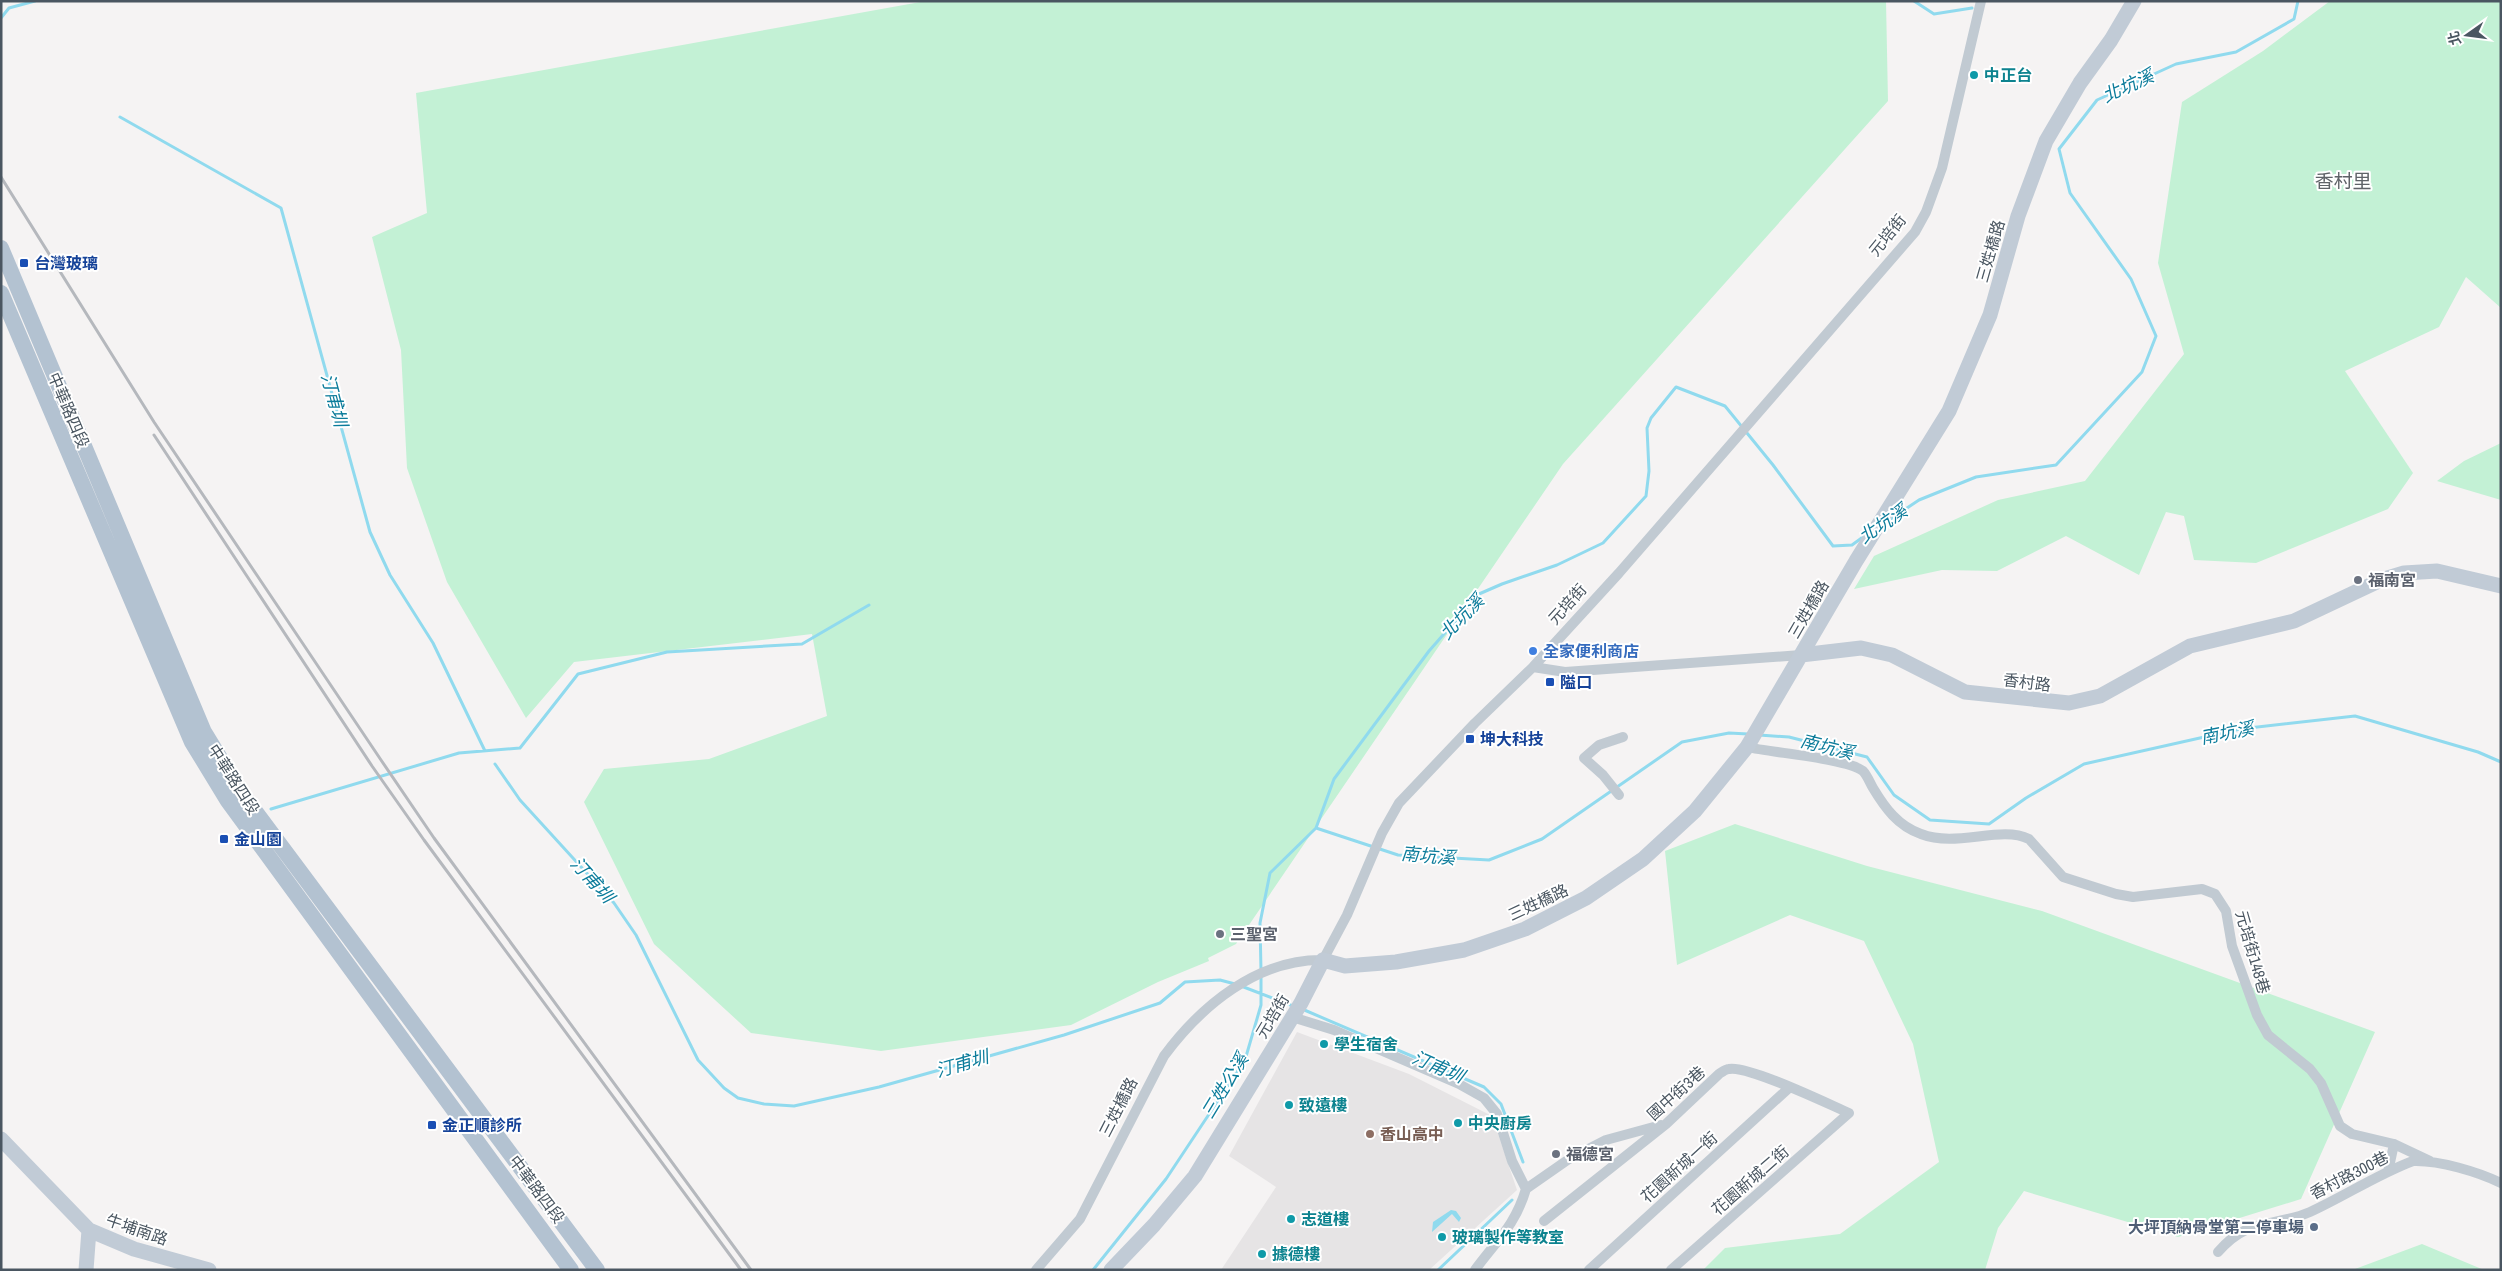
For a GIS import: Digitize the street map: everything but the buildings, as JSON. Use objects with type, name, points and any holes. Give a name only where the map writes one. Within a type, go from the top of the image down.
[{"type":"main road","name":"中華路四段","points":[[1,248],[198,737],[597,1270]]},
{"type":"main road","name":"中華路四段","points":[[1,293],[228,802],[571,1270]]},
{"type":"street","name":"元培街","points":[[1111,1270],[1154,1225],[1195,1176],[1226,1128],[1292,1017],[1323,960],[1347,914],[1382,833],[1399,803],[1532,667],[1619,573],[1915,232],[1926,212],[1942,168],[1981,1]]},
{"type":"street","name":"三姓橋路","points":[[1036,1270],[1080,1219],[1168,1050],[1210,1004],[1250,978],[1286,964],[1304,960],[1323,960],[1345,966],[1396,962],[1464,950],[1525,928],[1586,898],[1643,860],[1695,811],[1748,747],[1758,726],[1856,561],[1949,411],[1990,315],[2018,216],[2046,141],[2080,83],[2111,40],[2134,1]]},
{"type":"street","name":"香村路","points":[[1532,667],[1565,672],[1801,655],[1861,648],[1892,655],[1965,692],[2069,703],[2100,696],[2190,646],[2294,621],[2381,580],[2404,573],[2437,571],[2501,586]]},
{"type":"street","points":[[1619,795],[1603,775],[1584,758],[1599,745],[1623,736]]},
{"type":"street","name":"元培街148巷","points":[[1748,747],[1840,763],[1863,772],[1886,808],[1903,826],[1938,840],[2009,834],[2022,836],[2029,840],[2063,877],[2116,894],[2133,897],[2202,889],[2215,894],[2226,911],[2232,946],[2257,1016],[2268,1035],[2310,1069],[2320,1083],[2340,1126],[2352,1134],[2394,1144],[2430,1161]]},
{"type":"street","points":[[1292,1017],[1334,1030],[1460,1084],[1484,1098],[1497,1114],[1512,1161],[1526,1189]]},
{"type":"street","name":"國中街3巷","points":[[1544,1221],[1666,1124],[1719,1074],[1728,1069],[1740,1069],[1790,1087],[1849,1113]]},
{"type":"street","name":"花園新城一街","points":[[1589,1270],[1790,1087]]},
{"type":"street","name":"花園新城二街","points":[[1671,1270],[1849,1113]]},
{"type":"street","points":[[1476,1270],[1500,1240],[1519,1211],[1526,1189],[1569,1159],[1606,1140],[1666,1124]]},
{"type":"street","name":"牛埔南路","points":[[2,1141],[89,1230],[134,1249],[209,1270]]},
{"type":"street","points":[[2388,1172],[2394,1144]]},
{"type":"street","name":"香村路300巷","points":[[2218,1252],[2231,1237],[2246,1229],[2308,1213],[2413,1161],[2430,1161],[2481,1174],[2501,1183]]},
{"type":"street","points":[[86,1270],[89,1230]]},
{"type":"shaded area","name":"香山高中","points":[[1297,1032],[1409,1074],[1492,1116],[1517,1190],[1429,1270],[1221,1270],[1276,1187],[1229,1156]]},
{"type":"green space","points":[[926,1],[1886,1],[1888,101],[1563,464],[1236,944],[1208,958],[1209,961],[1158,982],[1071,1025],[881,1051],[751,1033],[654,944],[584,802],[604,769],[709,759],[827,716],[812,634],[574,662],[526,718],[447,582],[407,468],[401,350],[372,237],[427,213],[416,93]]},
{"type":"green space","points":[[2330,1],[2501,1],[2501,308],[2466,277],[2439,327],[2345,371],[2413,473],[2388,509],[2256,563],[2194,560],[2184,516],[2166,512],[2139,575],[2066,536],[1997,571],[1942,570],[1854,589],[1874,556],[1998,500],[2085,481],[2184,354],[2158,263],[2182,102],[2263,51]]},
{"type":"green space","points":[[2501,443],[2501,500],[2437,481],[2464,461]]},
{"type":"green space","points":[[1735,824],[1867,866],[2042,911],[2375,1032],[2301,1199],[2178,1237],[2024,1191],[1998,1228],[1985,1270],[1703,1270],[1725,1248],[1840,1234],[1939,1162],[1913,1044],[1864,941],[1790,915],[1677,965],[1665,851]]},
{"type":"green space","points":[[2422,1244],[2484,1270],[2355,1270],[2355,1269]]},
{"type":"water","points":[[1451,1210],[1456,1211],[1461,1218],[1459,1222],[1452,1214],[1432,1232],[1433,1222]]},
{"type":"waterway","points":[[1,18],[9,8],[35,1]]},
{"type":"waterway","points":[[1914,1],[1934,14],[1972,8]]},
{"type":"waterway","name":"北坑溪","points":[[1889,520],[1919,500],[1976,477],[2056,465],[2142,372],[2156,336],[2131,279],[2070,193],[2059,149],[2097,100],[2176,64],[2236,52],[2294,19],[2298,1]]},
{"type":"waterway","name":"汀甫圳","points":[[120,117],[281,208],[370,532],[390,575],[433,643],[485,751]]},
{"type":"waterway","name":"北坑溪","points":[[1261,971],[1260,923],[1270,873],[1316,828],[1334,779],[1429,651],[1479,594],[1557,565],[1603,543],[1646,496],[1649,471],[1647,428],[1651,418],[1676,387],[1725,406],[1773,465],[1833,546],[1852,545],[1863,537]]},
{"type":"waterway","points":[[271,809],[459,753],[520,748],[578,674],[667,652],[802,644],[869,605]]},
{"type":"waterway","name":"南坑溪","points":[[1759,735],[1789,737],[1867,757],[1894,795],[1930,820],[1989,824],[2026,798],[2084,764],[2240,729],[2355,716],[2478,752],[2501,762]]},
{"type":"waterway","name":"南坑溪","points":[[1316,828],[1398,855],[1489,860],[1542,839],[1682,742],[1729,733],[1748,734]]},
{"type":"waterway","name":"汀甫圳","points":[[495,764],[520,800],[614,903],[636,935],[698,1060],[724,1088],[738,1098],[764,1104],[794,1106],[879,1087],[1064,1035],[1160,1003],[1185,982],[1220,980],[1235,984]]},
{"type":"waterway","name":"三姓公溪","points":[[1093,1270],[1166,1179],[1245,1060],[1261,1005],[1261,977]]},
{"type":"waterway","name":"汀甫圳","points":[[1241,986],[1293,1006]]},
{"type":"waterway","name":"汀甫圳","points":[[1302,1009],[1484,1087],[1501,1104],[1523,1162]]},
{"type":"waterway","name":"汀甫圳","points":[[1438,1270],[1512,1200]]},
{"type":"railway","points":[[1,177],[154,422],[434,838],[751,1270]]},
{"type":"railway","points":[[154,435],[372,766],[424,840],[741,1270]]},
{"type":"place","name":"中正台","points":[[1974,75]]},
{"type":"place","name":"台灣玻璃","points":[[24,263]]},
{"type":"place","name":"福南宮","points":[[2358,580]]},
{"type":"place","name":"全家便利商店","points":[[1533,651]]},
{"type":"place","name":"隘口","points":[[1550,682]]},
{"type":"place","name":"坤大科技","points":[[1470,739]]},
{"type":"place","name":"金山園","points":[[224,839]]},
{"type":"place","name":"三聖宮","points":[[1220,934]]},
{"type":"place","name":"學生宿舍","points":[[1324,1044]]},
{"type":"place","name":"致遠樓","points":[[1289,1105]]},
{"type":"place","name":"中央廚房","points":[[1458,1123]]},
{"type":"place","name":"金正順診所","points":[[432,1125]]},
{"type":"place","name":"香山高中","points":[[1370,1134]]},
{"type":"place","name":"福德宮","points":[[1556,1154]]},
{"type":"place","name":"志道樓","points":[[1291,1219]]},
{"type":"place","name":"大坪頂納骨堂第二停車場","points":[[2314,1227]]},
{"type":"place","name":"玻璃製作等教室","points":[[1442,1237]]},
{"type":"place","name":"據德樓","points":[[1262,1254]]},
{"type":"district","name":"香村里","points":[[2343,181]]}]
